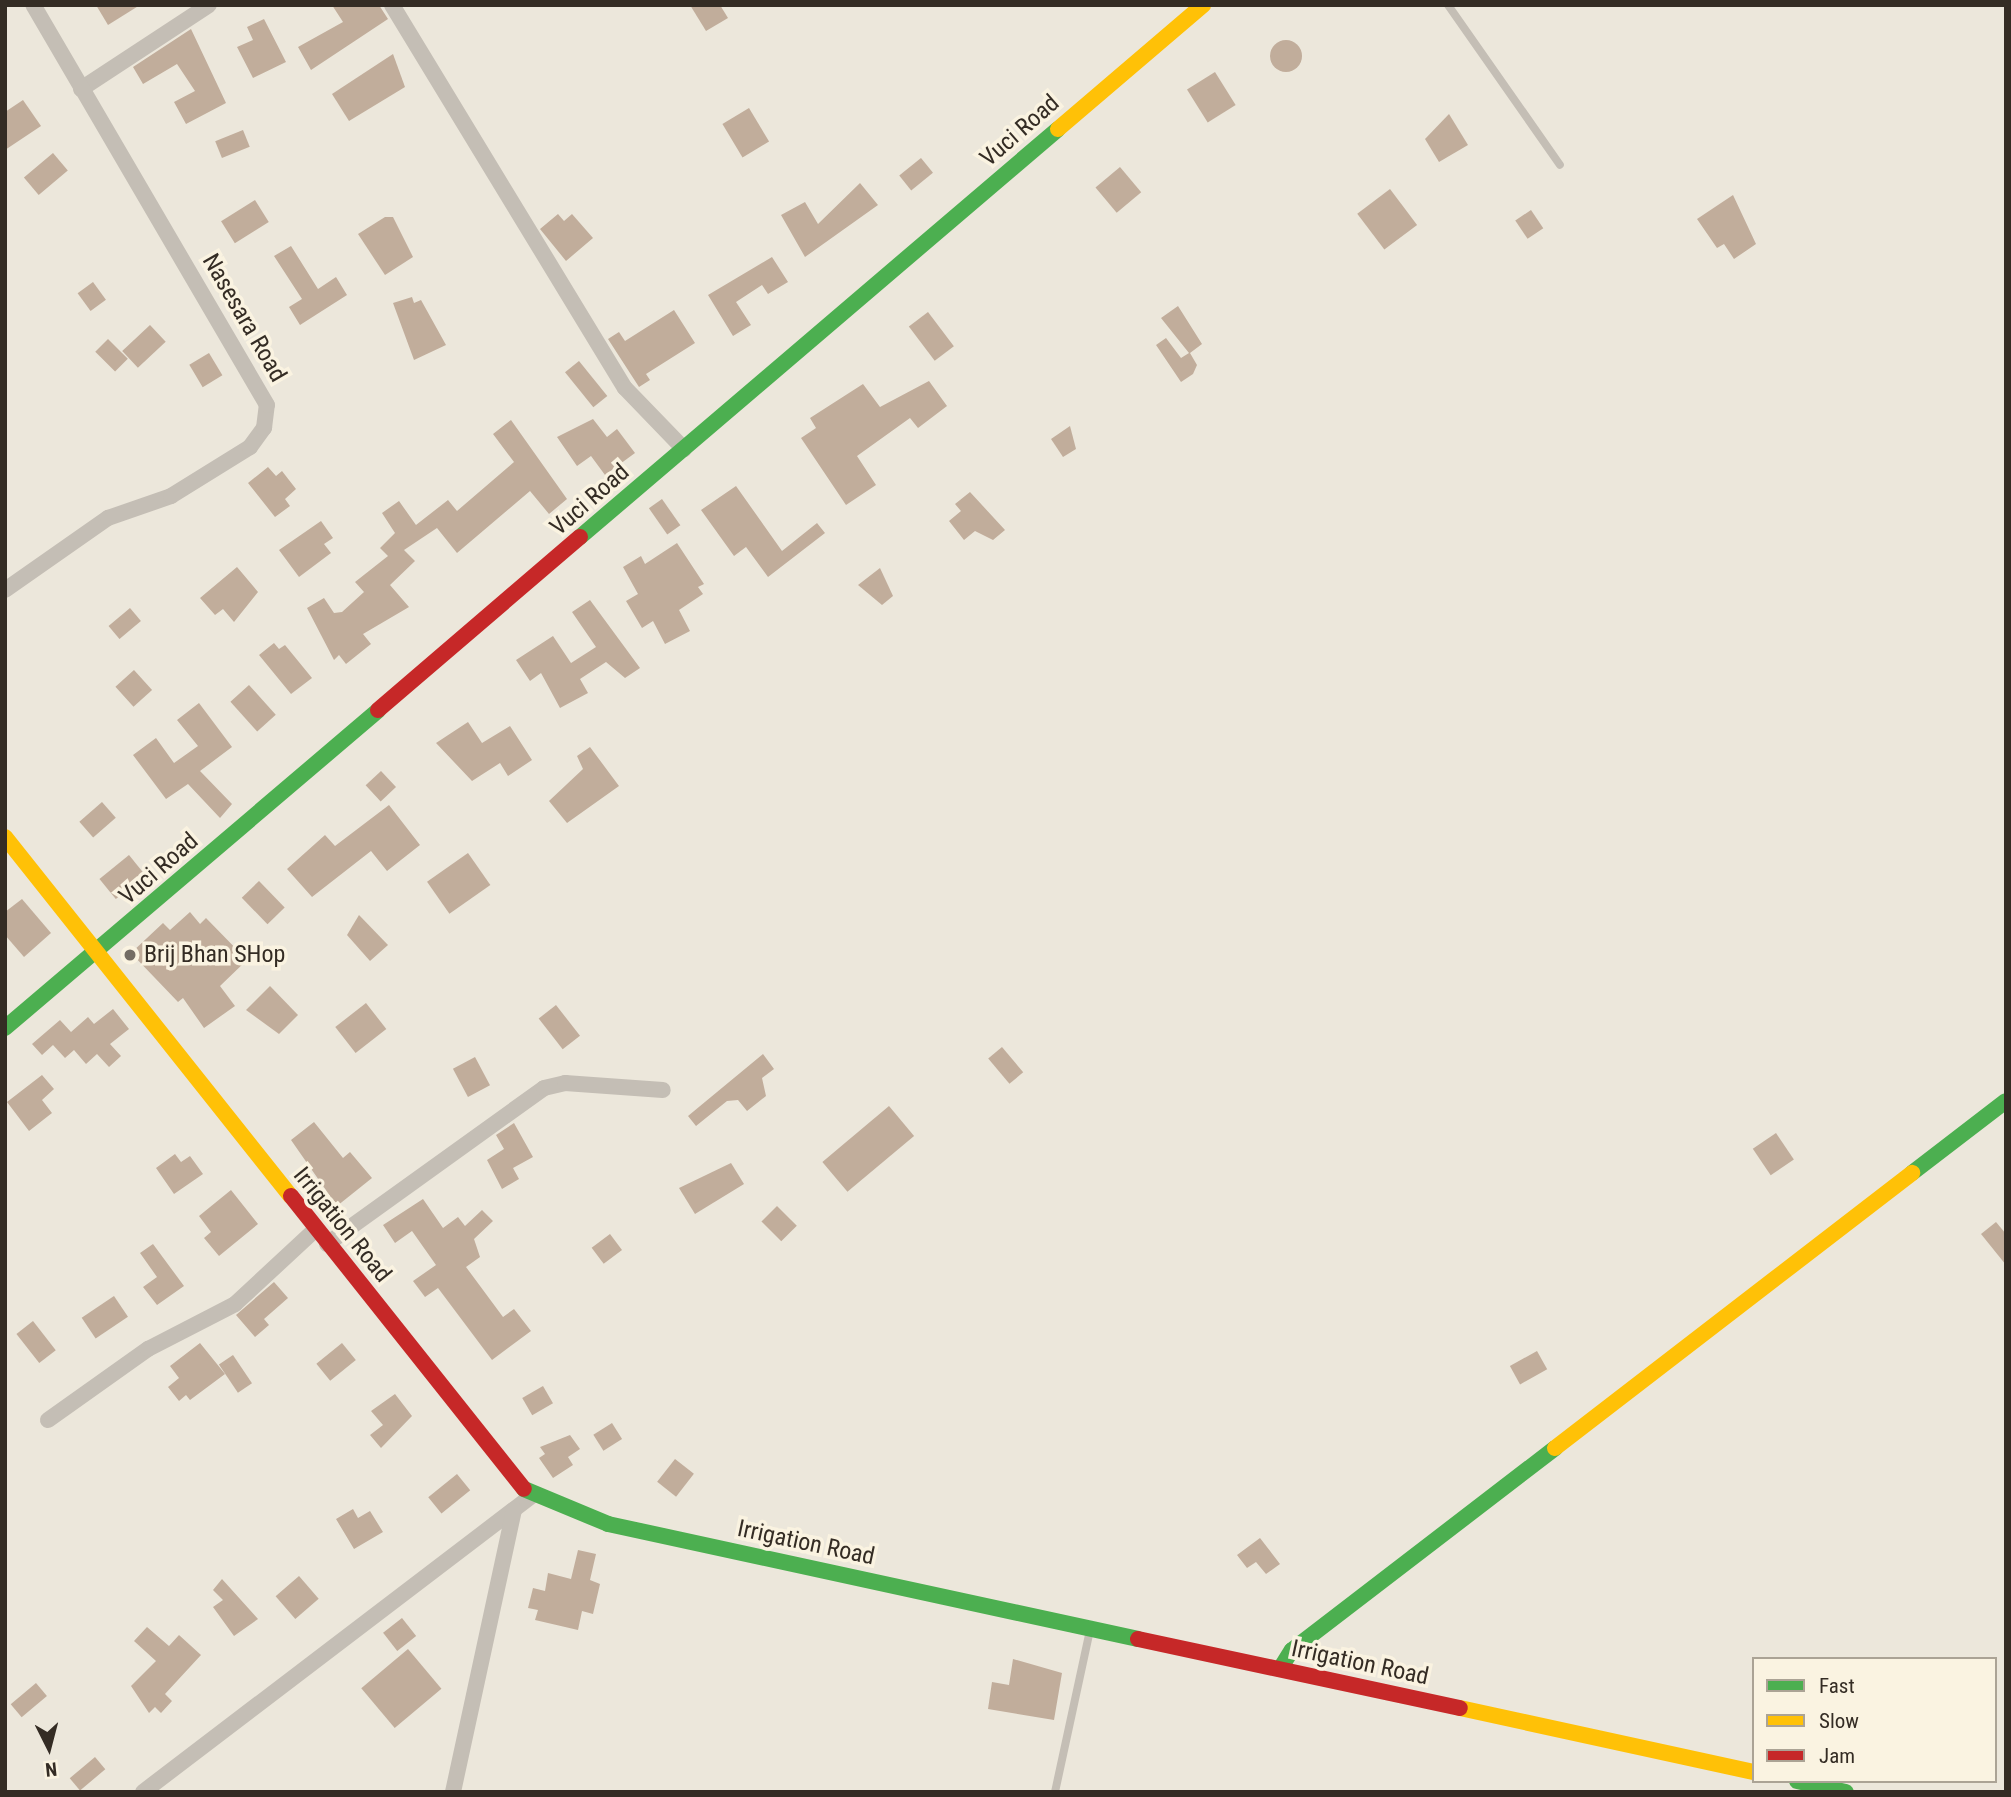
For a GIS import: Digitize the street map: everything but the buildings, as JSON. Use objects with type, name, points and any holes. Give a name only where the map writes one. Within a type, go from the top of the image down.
[{"type":"street","name":"Nasesara Road","points":[[5,590],[108,518],[171,496],[250,447],[264,428],[261,386],[33,5]]},
{"type":"street","points":[[81,89],[209,5]]},
{"type":"street","points":[[392,5],[625,388],[684,449]]},
{"type":"street","name":"Vuci Road","points":[[5,1028],[1203,5]]},
{"type":"street","name":"Irrigation Road","points":[[5,837],[530,1497],[608,1524],[1752,1772]]},
{"type":"street","points":[[327,1244],[544,1088],[565,1083],[663,1090]]},
{"type":"street","points":[[1280,1669],[1292,1650],[2006,1101]]},
{"type":"street","points":[[48,1420],[148,1349],[234,1304],[316,1230]]},
{"type":"street","points":[[143,1792],[530,1497]]},
{"type":"street","points":[[453,1792],[514,1509]]},
{"type":"street","points":[[1806,1783],[1846,1792]]},
{"type":"lane","points":[[1448,5],[1560,165]]},
{"type":"lane","points":[[1055,1792],[1091,1628]]},
{"type":"traffic: fast","points":[[580,537],[1058,129]]},
{"type":"traffic: fast","points":[[5,1028],[378,710]]},
{"type":"traffic: fast","points":[[1912,1173],[2006,1101]]},
{"type":"traffic: fast","points":[[1280,1669],[1292,1650],[1555,1448]]},
{"type":"traffic: fast","points":[[524,1489],[608,1524],[1138,1639]]},
{"type":"traffic: fast","points":[[1806,1783],[1846,1792]]},
{"type":"traffic: slow","points":[[1058,129],[1203,5]]},
{"type":"traffic: slow","points":[[5,837],[291,1196]]},
{"type":"traffic: slow","points":[[1555,1448],[1912,1173]]},
{"type":"traffic: slow","points":[[1460,1708],[1752,1772]]},
{"type":"traffic: jam","points":[[378,710],[580,537]]},
{"type":"traffic: jam","points":[[291,1196],[524,1489]]},
{"type":"traffic: jam","points":[[1138,1639],[1460,1708]]},
{"type":"place","name":"Brij Bhan SHop","points":[[130,955]]}]
